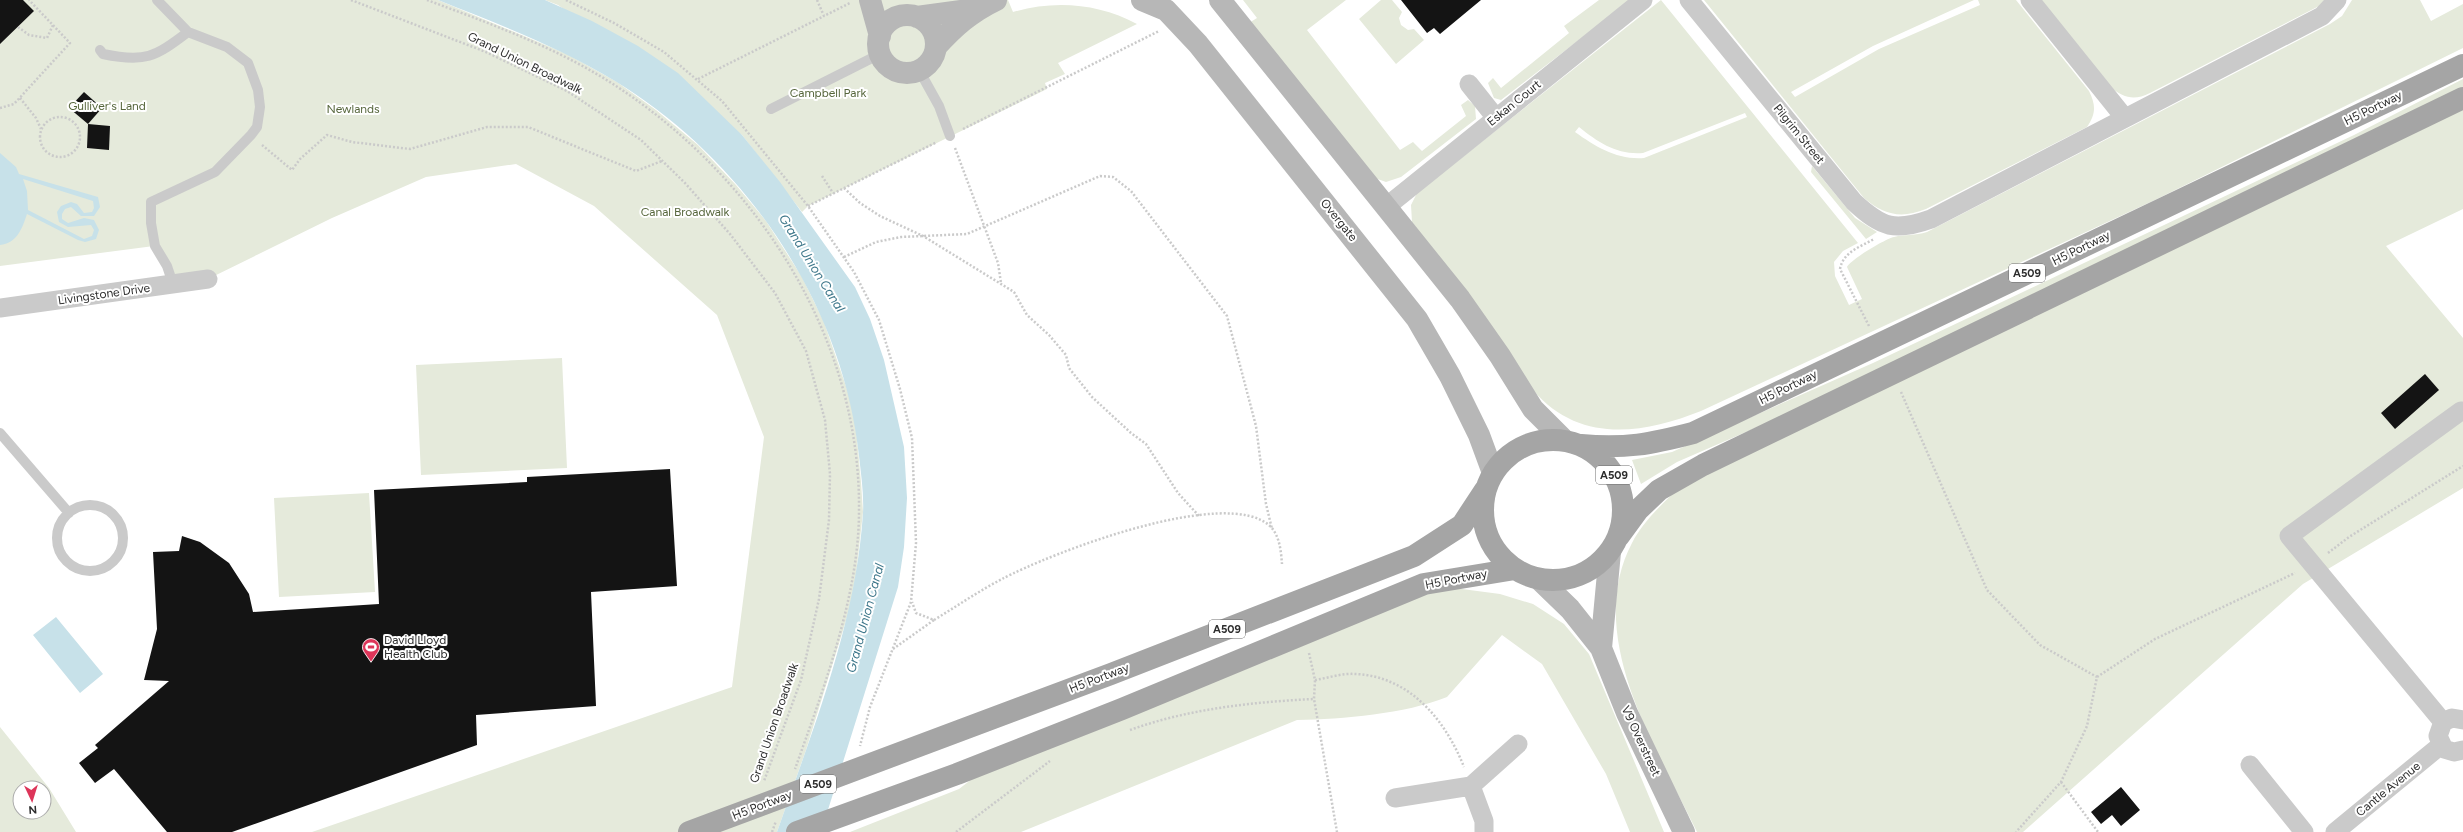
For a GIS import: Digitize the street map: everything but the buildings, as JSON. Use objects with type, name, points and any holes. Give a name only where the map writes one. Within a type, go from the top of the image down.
[{"type":"main road","name":"H5 Portway","points":[[1572,443],[1613,448],[1647,445],[1693,433],[2463,65]]},
{"type":"main road","name":"A509","points":[[1614,544],[1624,514],[1622,493],[1616,480],[1599,457],[1572,443],[1543,440],[1524,446],[1506,457],[1489,481],[1482,513],[1487,535],[1498,554],[1514,569],[1539,579],[1559,580],[1578,576],[1596,566],[1614,544],[1638,510],[1659,490],[1703,465],[2463,98]]},
{"type":"main road","name":"H5 Portway","points":[[689,832],[946,736],[1414,556],[1462,525],[1489,481]]},
{"type":"main road","name":"H5 Portway","points":[[797,832],[957,774],[1122,709],[1424,584],[1514,569]]},
{"type":"street","points":[[862,1],[880,45],[892,68],[910,73],[919,70],[930,61],[936,47],[954,27],[977,9],[996,0]]},
{"type":"street","name":"Overgate","points":[[1142,0],[1198,44],[1417,319],[1450,376],[1479,435],[1489,481]]},
{"type":"street","points":[[1220,0],[1460,299],[1500,356],[1533,409],[1572,443]]},
{"type":"street","name":"Eskan Court","points":[[1386,207],[1643,0]]},
{"type":"street","name":"Pilgrim Street","points":[[1689,0],[1854,202],[1880,223],[1895,227],[1912,226],[1931,219],[2124,117],[2322,16],[2338,0]]},
{"type":"street","points":[[2030,0],[2124,117]]},
{"type":"street","points":[[880,45],[883,29],[895,18],[910,11],[977,9]]},
{"type":"street","points":[[910,11],[932,29],[936,47]]},
{"type":"street","points":[[1469,84],[1496,118]]},
{"type":"street","name":"Livingstone Drive","points":[[0,308],[208,279]]},
{"type":"street","points":[[2443,722],[2289,536],[2461,412]]},
{"type":"street","name":"V9 Overstreet","points":[[1601,648],[1614,544]]},
{"type":"street","name":"V9 Overstreet","points":[[1539,579],[1570,609],[1601,648],[1627,713],[1684,832]]},
{"type":"street","points":[[2463,720],[2452,718],[2443,722],[2438,731],[2441,745],[2449,751],[2463,750]]},
{"type":"street","points":[[1395,798],[1471,786],[1518,744]]},
{"type":"street","name":"Cantle Avenue","points":[[2335,832],[2441,745]]},
{"type":"street","points":[[2250,765],[2304,832]]},
{"type":"street","points":[[1471,786],[1484,820],[1484,832]]},
{"type":"lane","points":[[158,0],[188,32],[227,47],[248,63],[258,90],[260,107],[256,126],[251,135],[215,172],[152,202],[151,223],[155,246],[167,266],[173,284]]},
{"type":"lane","points":[[100,50],[103,54],[121,58],[143,58],[162,52],[188,32]]},
{"type":"lane","points":[[771,109],[880,45]]},
{"type":"lane","points":[[919,70],[939,106],[950,136]]},
{"type":"lane","points":[[0,433],[69,513]]},
{"type":"lane","points":[[92,505],[111,512],[120,523],[124,535],[122,550],[115,561],[103,569],[86,571],[69,564],[59,549],[58,534],[63,520],[69,513],[81,506],[92,505]]},
{"type":"path","points":[[0,108],[14,104],[70,43],[29,0]]},
{"type":"path","name":"Grand Union Broadwalk","points":[[351,0],[486,52],[567,91],[624,127],[641,140],[730,234],[775,293],[806,350],[825,420],[830,474],[829,520],[819,599],[801,680],[761,788]]},
{"type":"path","points":[[427,0],[506,31],[564,57],[614,85],[696,147],[733,187],[763,224],[799,280],[820,324],[842,386],[850,416],[860,512],[853,574],[845,611],[823,689],[794,772]]},
{"type":"path","points":[[566,0],[614,23],[664,52],[698,79],[744,125],[808,206],[844,257],[854,272],[879,320],[900,389],[912,438],[916,543],[912,602],[870,707],[859,751]]},
{"type":"path","points":[[817,0],[824,16]]},
{"type":"path","points":[[698,79],[824,16],[862,1]]},
{"type":"path","points":[[808,206],[950,136],[1166,19]]},
{"type":"path","points":[[18,27],[29,35],[47,38],[53,25]]},
{"type":"path","points":[[20,98],[36,118],[41,129],[40,142],[47,153],[59,157],[71,154],[79,144],[80,137],[75,124],[64,117],[50,119],[41,129]]},
{"type":"path","points":[[251,135],[292,170],[300,159],[327,135],[352,142],[410,149],[487,127],[528,127],[636,171],[662,161]]},
{"type":"path","points":[[950,136],[998,263],[1001,284]]},
{"type":"path","points":[[822,176],[833,193]]},
{"type":"path","points":[[844,257],[876,242],[901,237],[967,234],[1100,176],[1113,176],[1131,191],[1227,316],[1256,426],[1266,504],[1272,529],[1277,538],[1282,564]]},
{"type":"path","points":[[844,188],[880,216],[923,236],[1014,292],[1027,315],[1049,335],[1066,355],[1068,368],[1092,397],[1131,433],[1146,444],[1178,493],[1199,516]]},
{"type":"path","points":[[1844,278],[1840,269],[1842,261],[1847,255],[1895,227]]},
{"type":"path","points":[[1924,448],[1987,590],[2040,645],[2097,677]]},
{"type":"path","points":[[2016,832],[2061,782],[2087,726],[2097,677],[2155,639],[2313,565],[2349,537],[2463,466]]},
{"type":"path","points":[[893,649],[934,620],[1002,579],[1063,552],[1126,530],[1199,516],[1232,513],[1243,514],[1264,522],[1272,529]]},
{"type":"path","points":[[912,602],[916,613],[934,620]]},
{"type":"path","points":[[1308,653],[1316,680],[1314,699],[1337,832]]},
{"type":"path","points":[[1316,680],[1353,674],[1378,676],[1404,687],[1444,726],[1471,786]]},
{"type":"path","points":[[1126,732],[1147,724],[1204,711],[1261,702],[1314,699]]},
{"type":"path","points":[[956,832],[1055,757],[1040,762]]},
{"type":"path","points":[[2061,782],[2098,832]]},
{"type":"path","points":[[772,832],[777,817]]},
{"type":"green space","points":[[0,0],[438,0],[567,54],[617,82],[656,110],[698,145],[736,185],[766,221],[802,277],[824,322],[849,395],[856,428],[863,512],[856,575],[849,611],[806,750],[777,832],[312,832],[732,687],[764,437],[717,315],[594,206],[516,164],[426,177],[332,218],[208,279],[173,284],[154,246],[0,266]]},
{"type":"green space","name":"Campbell Park","points":[[545,0],[1008,0],[1013,12],[1044,6],[1076,6],[1107,12],[1137,24],[1058,63],[1065,74],[1045,83],[1047,89],[808,206],[802,212],[742,135],[558,5]]},
{"type":"green space","points":[[1243,0],[1346,0],[1307,30],[1400,150],[1413,142],[1422,151],[1466,116],[1461,105],[1468,100],[1475,106],[1476,119],[1401,177],[1386,182],[1372,177],[1249,23],[1257,18]]},
{"type":"green space","points":[[1381,0],[1392,0],[1402,12],[1399,18],[1401,25],[1408,30],[1414,29],[1424,40],[1396,64],[1359,19]]},
{"type":"green space","points":[[1599,0],[1631,0],[1501,100],[1494,98],[1488,83],[1493,78],[1501,88],[1569,33],[1564,26]]},
{"type":"green space","points":[[1661,0],[1858,243],[1843,251],[1834,262],[1835,276],[1849,305],[1862,299],[1847,267],[1868,250],[1894,237],[1927,232],[2330,24],[2342,16],[2352,0],[2420,0],[2431,21],[2463,4],[2463,48],[2157,199],[1701,411],[1657,425],[1634,429],[1612,429],[1591,426],[1570,419],[1551,407],[1533,390],[1412,222],[1411,205],[1417,193]],"holes":[[[1745,113],[1747,117],[1644,158],[1616,155],[1591,143],[1575,132],[1579,127],[1609,147],[1625,152],[1643,153]]]},
{"type":"green space","points":[[1704,0],[1974,0],[1873,46],[1791,92],[1795,97],[1879,49],[1980,5],[1978,0],[2016,0],[2089,91],[2094,105],[2092,118],[2087,127],[1926,209],[1909,214],[1893,214],[1886,212],[1871,204],[1864,198]]},
{"type":"green space","points":[[2041,0],[2327,0],[2321,5],[2150,93],[2134,98],[2120,94],[2110,87]]},
{"type":"green space","points":[[2463,79],[2463,93],[1847,388],[1677,462],[1641,484],[1632,460],[1672,452],[1873,363],[2354,135]]},
{"type":"green space","points":[[2463,98],[2463,209],[2386,246],[2463,338],[2463,488],[2303,584],[2023,832],[1697,832],[1646,729],[1631,691],[1620,653],[1616,616],[1619,579],[1632,543],[1646,522],[1655,512],[1703,465]]},
{"type":"green space","points":[[1812,166],[1855,218],[1877,232],[1866,239],[1811,172]]},
{"type":"green space","points":[[562,358],[567,468],[421,475],[416,365]]},
{"type":"green space","points":[[369,493],[375,592],[279,597],[274,498]]},
{"type":"green space","points":[[1424,584],[1500,594],[1533,604],[1564,624],[1589,654],[1664,832],[1630,832],[1606,774],[1542,664],[1502,635],[1447,697],[1412,708],[1374,714],[1354,717],[1297,720],[1021,832],[850,832],[959,789],[1003,755]]},
{"type":"green space","points":[[0,727],[43,780],[12,780],[12,820],[52,820],[52,793],[76,832],[0,832]]},
{"type":"water","name":"Grand Union Canal","points":[[438,0],[545,0],[592,21],[638,46],[678,73],[742,135],[780,182],[855,287],[870,319],[884,360],[904,447],[907,498],[904,547],[898,587],[821,832],[777,832],[818,715],[842,635],[852,595],[859,554],[863,499],[859,456],[849,399],[832,344],[809,291],[780,241],[745,194],[706,152],[662,114],[615,81],[572,57]]},
{"type":"water","points":[[0,153],[16,167],[19,174],[98,197],[100,207],[94,216],[81,216],[71,207],[65,209],[62,214],[62,219],[68,223],[84,218],[94,220],[99,230],[96,239],[85,242],[78,240],[27,214],[21,230],[15,238],[6,244],[0,245]],"holes":[[[23,179],[93,201],[94,208],[92,212],[84,213],[77,204],[71,202],[61,206],[57,212],[59,222],[68,227],[91,225],[94,230],[92,236],[84,239],[28,210],[27,191]]]},
{"type":"water","points":[[56,617],[103,674],[80,693],[33,635]]},
{"type":"place","name":"David Lloyd Health Club","points":[[371,662]]},
{"type":"park label","name":"Gulliver's Land","points":[[107,106]]},
{"type":"park label","name":"Newlands","points":[[353,109]]},
{"type":"park label","name":"Canal Broadwalk","points":[[685,212]]}]
